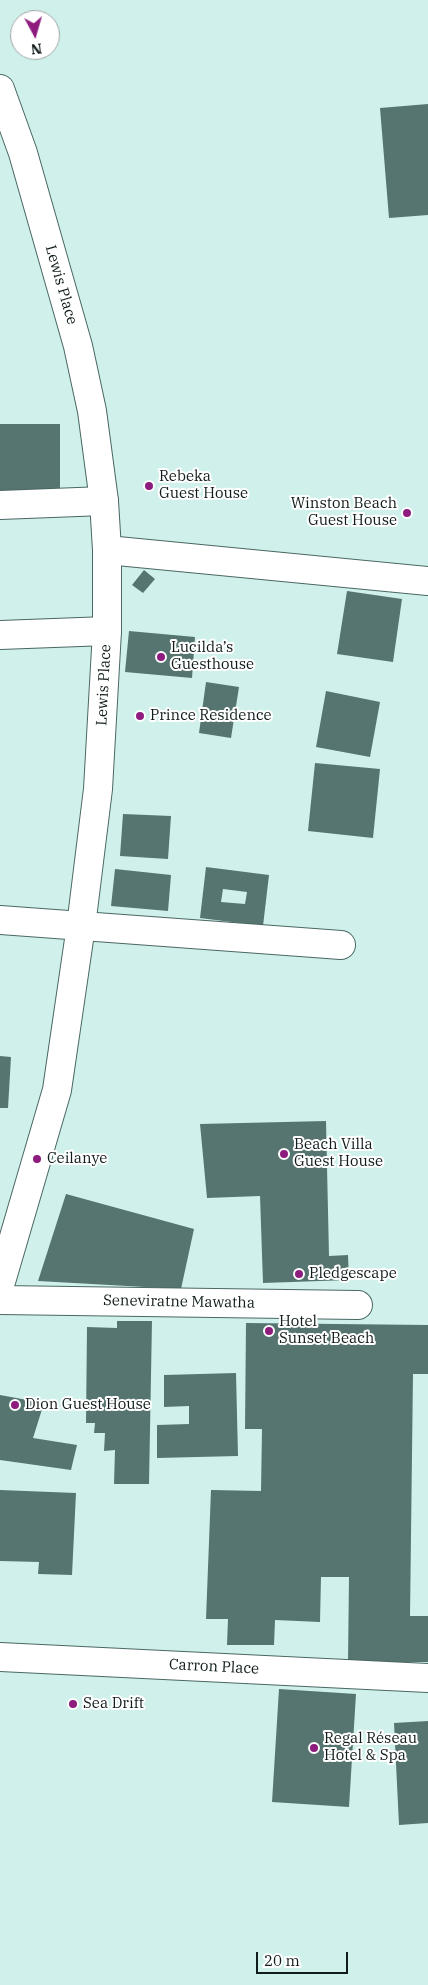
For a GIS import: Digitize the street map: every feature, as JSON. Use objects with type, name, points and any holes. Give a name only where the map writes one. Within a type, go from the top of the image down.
[{"type":"street","name":"Lewis Place","points":[[0,88],[23,153],[78,346],[92,411],[104,501],[107,550],[107,631],[98,789],[81,926],[57,1090],[0,1285]]},
{"type":"street","points":[[0,505],[104,501]]},
{"type":"street","points":[[107,550],[428,581]]},
{"type":"street","points":[[0,635],[107,631]]},
{"type":"street","points":[[0,920],[341,945]]},
{"type":"street","name":"Seneviratne Mawatha","points":[[0,1300],[358,1305]]},
{"type":"street","name":"Carron Place","points":[[0,1657],[428,1678]]},
{"type":"building","points":[[428,104],[428,215],[389,218],[380,108]]},
{"type":"building","points":[[0,424],[60,424],[60,494],[0,494]]},
{"type":"building","points":[[144,570],[155,579],[143,593],[132,585]]},
{"type":"building","points":[[347,591],[402,599],[393,662],[337,654]]},
{"type":"building","points":[[129,631],[195,637],[192,678],[125,672]]},
{"type":"building","points":[[206,682],[239,687],[231,738],[199,733]]},
{"type":"building","points":[[326,691],[380,702],[370,757],[316,747]]},
{"type":"building","points":[[315,763],[380,769],[373,838],[308,831]]},
{"type":"building","points":[[123,814],[171,816],[168,859],[120,856]]},
{"type":"building","points":[[206,867],[269,875],[263,926],[200,918]],"holes":[[[223,889],[247,892],[245,904],[221,902]]]},
{"type":"building","points":[[115,869],[171,875],[168,911],[111,906]]},
{"type":"building","points":[[0,1056],[11,1057],[8,1108],[0,1108]]},
{"type":"building","points":[[326,1121],[329,1256],[348,1255],[349,1280],[263,1283],[260,1196],[207,1198],[200,1124]]},
{"type":"building","points":[[66,1194],[194,1229],[181,1289],[38,1281]]},
{"type":"building","points":[[117,1321],[152,1321],[149,1484],[114,1484],[115,1450],[104,1451],[105,1433],[94,1433],[95,1423],[86,1423],[87,1327],[117,1328]]},
{"type":"building","points":[[246,1323],[428,1325],[428,1374],[413,1374],[410,1616],[428,1616],[428,1662],[348,1662],[349,1577],[321,1577],[320,1622],[275,1620],[274,1645],[227,1645],[228,1619],[206,1619],[211,1490],[261,1491],[262,1429],[245,1429]]},
{"type":"building","points":[[236,1373],[238,1456],[157,1458],[157,1425],[189,1424],[189,1406],[164,1407],[164,1375]]},
{"type":"building","points":[[0,1395],[44,1403],[33,1438],[77,1445],[71,1470],[0,1460]]},
{"type":"building","points":[[0,1490],[76,1493],[72,1575],[38,1574],[39,1562],[0,1561]]},
{"type":"building","name":"Regal Réseau Hotel & Spa","points":[[279,1689],[356,1694],[349,1807],[272,1802]]},
{"type":"building","points":[[428,1721],[428,1823],[399,1825],[394,1723]]},
{"type":"place","name":"Rebeka Guest House","points":[[149,486]]},
{"type":"place","name":"Winston Beach Guest House","points":[[407,513]]},
{"type":"place","name":"Lucilda’s Guesthouse","points":[[161,657]]},
{"type":"place","name":"Prince Residence","points":[[140,716]]},
{"type":"place","name":"Beach Villa Guest House","points":[[284,1154]]},
{"type":"place","name":"Ceilanye","points":[[37,1159]]},
{"type":"place","name":"Pledgescape","points":[[299,1274]]},
{"type":"place","name":"Hotel Sunset Beach","points":[[269,1331]]},
{"type":"place","name":"Dion Guest House","points":[[15,1405]]},
{"type":"place","name":"Sea Drift","points":[[73,1704]]},
{"type":"place","name":"Regal Réseau Hotel & Spa","points":[[314,1748]]}]
